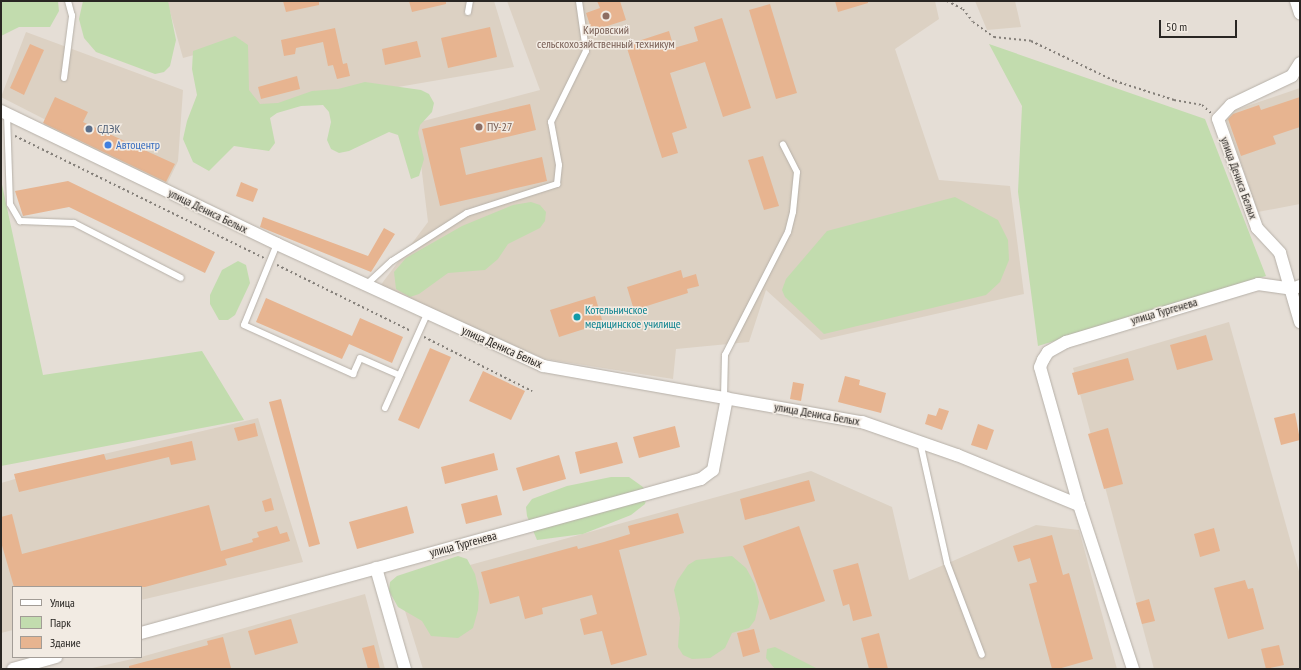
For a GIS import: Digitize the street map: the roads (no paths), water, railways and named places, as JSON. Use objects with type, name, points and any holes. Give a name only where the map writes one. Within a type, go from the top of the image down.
[{"type":"street","points":[[1296,1],[1300,13]]},
{"type":"street","name":"улица Дениса Белых","points":[[1300,63],[1292,76],[1231,104],[1218,119],[1257,228],[1280,253],[1296,288],[1300,322]]},
{"type":"street","name":"улица Дениса Белых","points":[[4,112],[277,244],[542,366],[862,422],[920,442],[1079,505]]},
{"type":"street","name":"улица Тургенева","points":[[1079,505],[1040,367],[1048,352],[1097,331],[1258,284],[1296,288]]},
{"type":"street","name":"улица Тургенева","points":[[142,633],[701,479],[713,470],[726,398]]},
{"type":"street","points":[[1079,505],[1133,669]]},
{"type":"street","points":[[376,568],[405,669]]},
{"type":"street","points":[[13,669],[52,658]]},
{"type":"lane","points":[[64,78],[72,16],[68,1]]},
{"type":"lane","points":[[468,12],[470,1]]},
{"type":"lane","points":[[366,286],[392,261],[467,213],[557,184],[559,165],[551,122],[586,52],[579,1]]},
{"type":"lane","points":[[4,112],[10,204],[20,221],[74,223],[181,278]]},
{"type":"lane","points":[[726,398],[725,355],[788,232],[793,212],[797,172],[783,144]]},
{"type":"lane","points":[[277,244],[244,325],[353,374],[360,358],[399,375]]},
{"type":"lane","points":[[385,408],[427,314]]},
{"type":"lane","points":[[920,442],[947,563],[982,655]]},
{"type":"place","name":"Кировский сельскохозяйственный техникум","points":[[606,16]]},
{"type":"place","name":"ПУ-27","points":[[479,127]]},
{"type":"place","name":"СДЭК","points":[[89,129]]},
{"type":"place","name":"Автоцентр","points":[[108,145]]},
{"type":"place","name":"Котельничское медицинское училище","points":[[577,317]]}]
